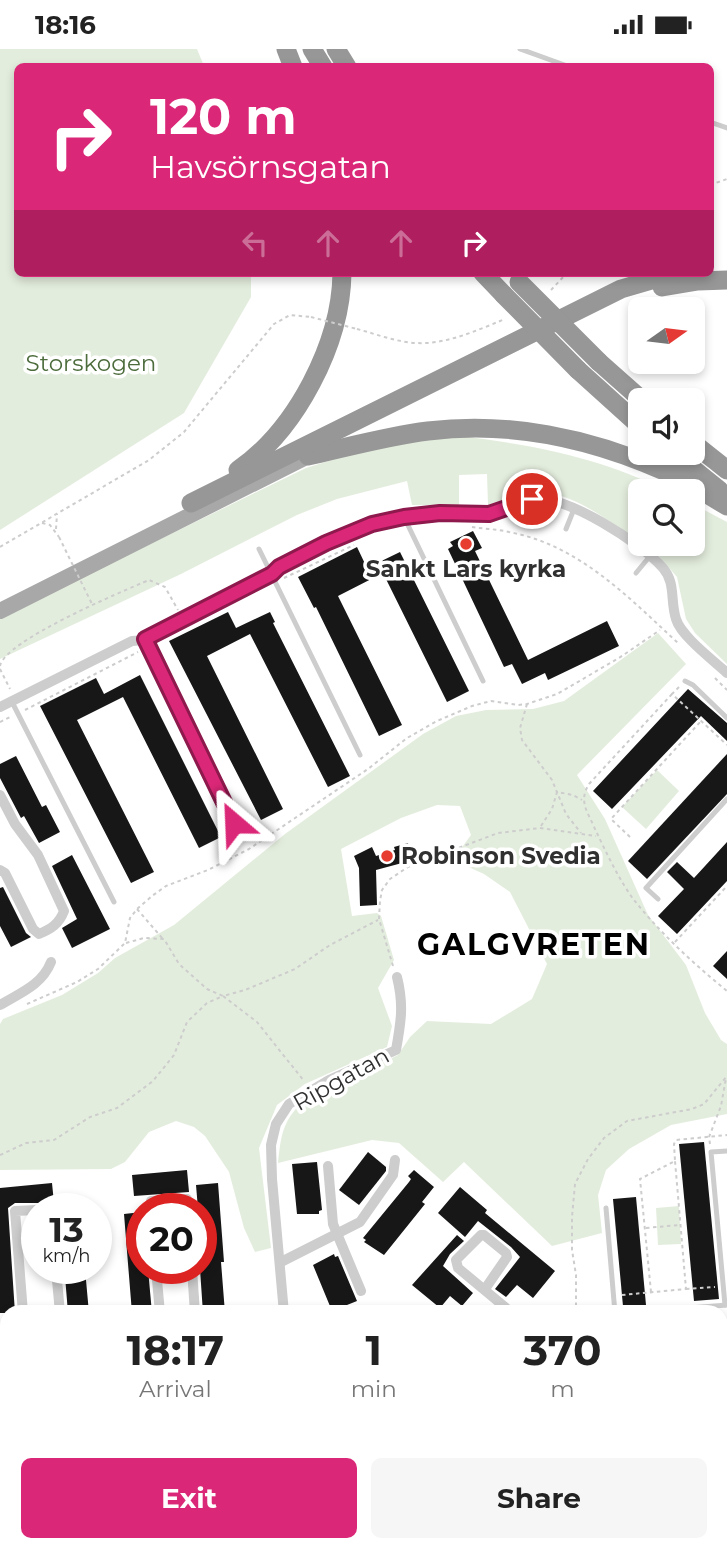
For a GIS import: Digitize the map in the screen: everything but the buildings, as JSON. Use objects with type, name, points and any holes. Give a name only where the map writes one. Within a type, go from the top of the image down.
[{"type":"highway","points":[[191,503],[250,462],[271,442],[309,387],[324,355],[334,323],[341,277]]},
{"type":"highway","points":[[487,277],[578,370],[628,415]]},
{"type":"highway","points":[[515,277],[628,388]]},
{"type":"highway","points":[[191,503],[621,289],[662,277]]},
{"type":"highway","points":[[308,457],[626,298],[674,284],[727,280]]},
{"type":"highway","points":[[308,457],[430,430],[529,431],[596,445],[652,466],[727,506]]},
{"type":"highway","points":[[705,449],[727,460]]},
{"type":"highway","points":[[705,453],[727,470]]},
{"type":"highway","points":[[688,465],[727,496]]},
{"type":"main road","points":[[0,611],[308,457]]},
{"type":"main road","points":[[0,600],[191,503]]},
{"type":"street","points":[[0,707],[132,641],[147,643],[183,620],[274,578],[279,567],[351,531],[404,517],[440,513],[489,514],[532,499],[548,499],[611,528],[628,540]]},
{"type":"street","points":[[650,556],[671,580],[676,620],[683,631],[727,673]]},
{"type":"street","points":[[0,795],[15,824],[38,855],[64,911],[61,920],[39,934],[33,929],[5,873],[0,870]]},
{"type":"street","points":[[0,1005],[40,982],[47,974],[51,962]]},
{"type":"street","name":"Ripgatan","points":[[284,1305],[271,1145],[276,1124],[289,1104],[328,1080],[396,1050],[402,1018],[402,997],[397,977]]},
{"type":"street","points":[[281,1262],[360,1222],[393,1175],[395,1160]]},
{"type":"street","points":[[328,1166],[333,1224],[361,1291]]},
{"type":"street","points":[[21,1211],[15,1211],[22,1305]]},
{"type":"street","points":[[485,1289],[507,1257],[481,1235],[456,1260],[457,1264],[485,1289],[503,1305]]},
{"type":"street","points":[[58,1284],[59,1305]]},
{"type":"street","points":[[157,1284],[159,1305]]},
{"type":"street","points":[[193,1284],[194,1305]]},
{"type":"lane","points":[[520,49],[559,63]]},
{"type":"lane","points":[[566,529],[574,509]]},
{"type":"lane","points":[[404,517],[483,681]]},
{"type":"lane","points":[[259,549],[360,755]]},
{"type":"lane","points":[[636,573],[650,556]]},
{"type":"lane","points":[[147,643],[234,823]]},
{"type":"lane","points":[[685,681],[693,685],[727,717]]},
{"type":"lane","points":[[13,700],[114,902]]},
{"type":"lane","points":[[658,899],[646,888],[727,799]]},
{"type":"lane","points":[[726,1305],[711,1152],[727,1151]]},
{"type":"lane","points":[[606,1207],[615,1305]]},
{"type":"path","points":[[552,289],[563,277]]},
{"type":"path","points":[[0,547],[149,460],[184,432],[274,324],[290,315],[311,317],[399,341],[428,344],[506,319]]},
{"type":"path","points":[[56,532],[58,513]]},
{"type":"path","points":[[41,523],[50,525],[56,532],[92,604]]},
{"type":"path","points":[[125,943],[130,918],[166,886],[208,870],[249,849],[437,720],[491,701],[518,705],[557,694],[662,629],[602,575],[562,551],[511,532],[472,527]]},
{"type":"path","points":[[274,578],[360,542]]},
{"type":"path","points":[[13,700],[0,667],[1,660],[15,647],[92,604],[149,580],[165,587],[183,620]]},
{"type":"path","points":[[0,722],[147,643]]},
{"type":"path","points":[[582,800],[589,784],[685,681]]},
{"type":"path","points":[[672,694],[727,744]]},
{"type":"path","points":[[527,704],[520,728],[522,740],[552,781],[566,814],[582,834]]},
{"type":"path","points":[[630,837],[611,819],[702,720]]},
{"type":"path","points":[[557,792],[582,800],[598,836],[634,899],[693,964],[727,991]]},
{"type":"path","points":[[540,828],[552,809],[557,792]]},
{"type":"path","points":[[397,977],[379,919],[382,890],[390,879],[408,867],[498,833],[540,828],[598,836]]},
{"type":"path","points":[[674,943],[727,886]]},
{"type":"path","points":[[137,909],[163,939],[179,964],[207,989],[223,996],[257,1022],[311,1091]]},
{"type":"path","points":[[0,1155],[26,1143],[54,1140],[90,1117],[117,1108],[153,1081],[174,1055],[187,1022],[207,1003],[295,969],[330,945],[379,919]]},
{"type":"path","points":[[18,1007],[77,982],[98,969],[125,943],[144,938],[163,939]]},
{"type":"path","points":[[709,1137],[721,1106],[726,1077]]},
{"type":"path","points":[[576,1305],[572,1217],[575,1184],[587,1159],[604,1138],[627,1121],[692,1109],[704,1104],[726,1077]]},
{"type":"path","points":[[686,1289],[674,1144],[676,1140],[727,1135]]},
{"type":"path","points":[[651,1292],[640,1179],[675,1161]]},
{"type":"path","points":[[644,1228],[680,1225]]},
{"type":"path","points":[[614,1296],[723,1286]]},
{"type":"green space","name":"Storskogen","points":[[0,49],[197,49],[203,63],[14,63],[14,277],[251,277],[251,297],[184,413],[0,530]]},
{"type":"green space","points":[[468,437],[520,445],[571,455],[639,479],[628,479],[628,534],[602,516],[559,495],[529,492],[488,505],[487,474],[459,475],[459,505],[412,505],[407,481],[337,499],[297,515],[181,574],[0,659],[0,617],[306,468],[364,450],[421,439]]},
{"type":"green space","points":[[705,510],[727,522],[727,664],[695,633],[686,619],[677,577],[659,556],[705,556]]},
{"type":"green space","points":[[658,633],[686,664],[577,775],[605,819],[648,915],[686,965],[705,1013],[721,1040],[727,1044],[727,1114],[671,1125],[629,1149],[606,1170],[598,1195],[602,1233],[552,1246],[464,1162],[443,1182],[399,1143],[372,1140],[278,1163],[284,1130],[301,1103],[398,1055],[410,1037],[427,1021],[491,1024],[532,999],[547,964],[510,892],[484,874],[455,861],[471,835],[460,806],[437,805],[401,818],[341,849],[352,916],[377,913],[381,916],[394,960],[378,988],[392,1026],[387,1047],[305,1084],[277,1105],[259,1148],[271,1248],[255,1252],[244,1228],[229,1172],[205,1136],[194,1127],[176,1121],[149,1132],[125,1162],[111,1169],[0,1170],[0,1024],[3,1019],[62,995],[98,973],[115,958],[174,925],[285,834],[423,734],[456,716],[486,710],[533,709],[564,701]]},
{"type":"green space","points":[[657,770],[679,791],[646,829],[622,807]]},
{"type":"green space","points":[[679,1206],[681,1244],[658,1245],[656,1208]]},
{"type":"place","name":"Sankt Lars kyrka","points":[[466,544]]},
{"type":"place","name":"Robinson Svedia","points":[[387,856]]},
{"type":"district","name":"GALGVRETEN","points":[[534,944]]},
{"type":"route","points":[[234,823],[145,639],[351,531],[392,519],[421,515],[489,514],[532,499]]}]
